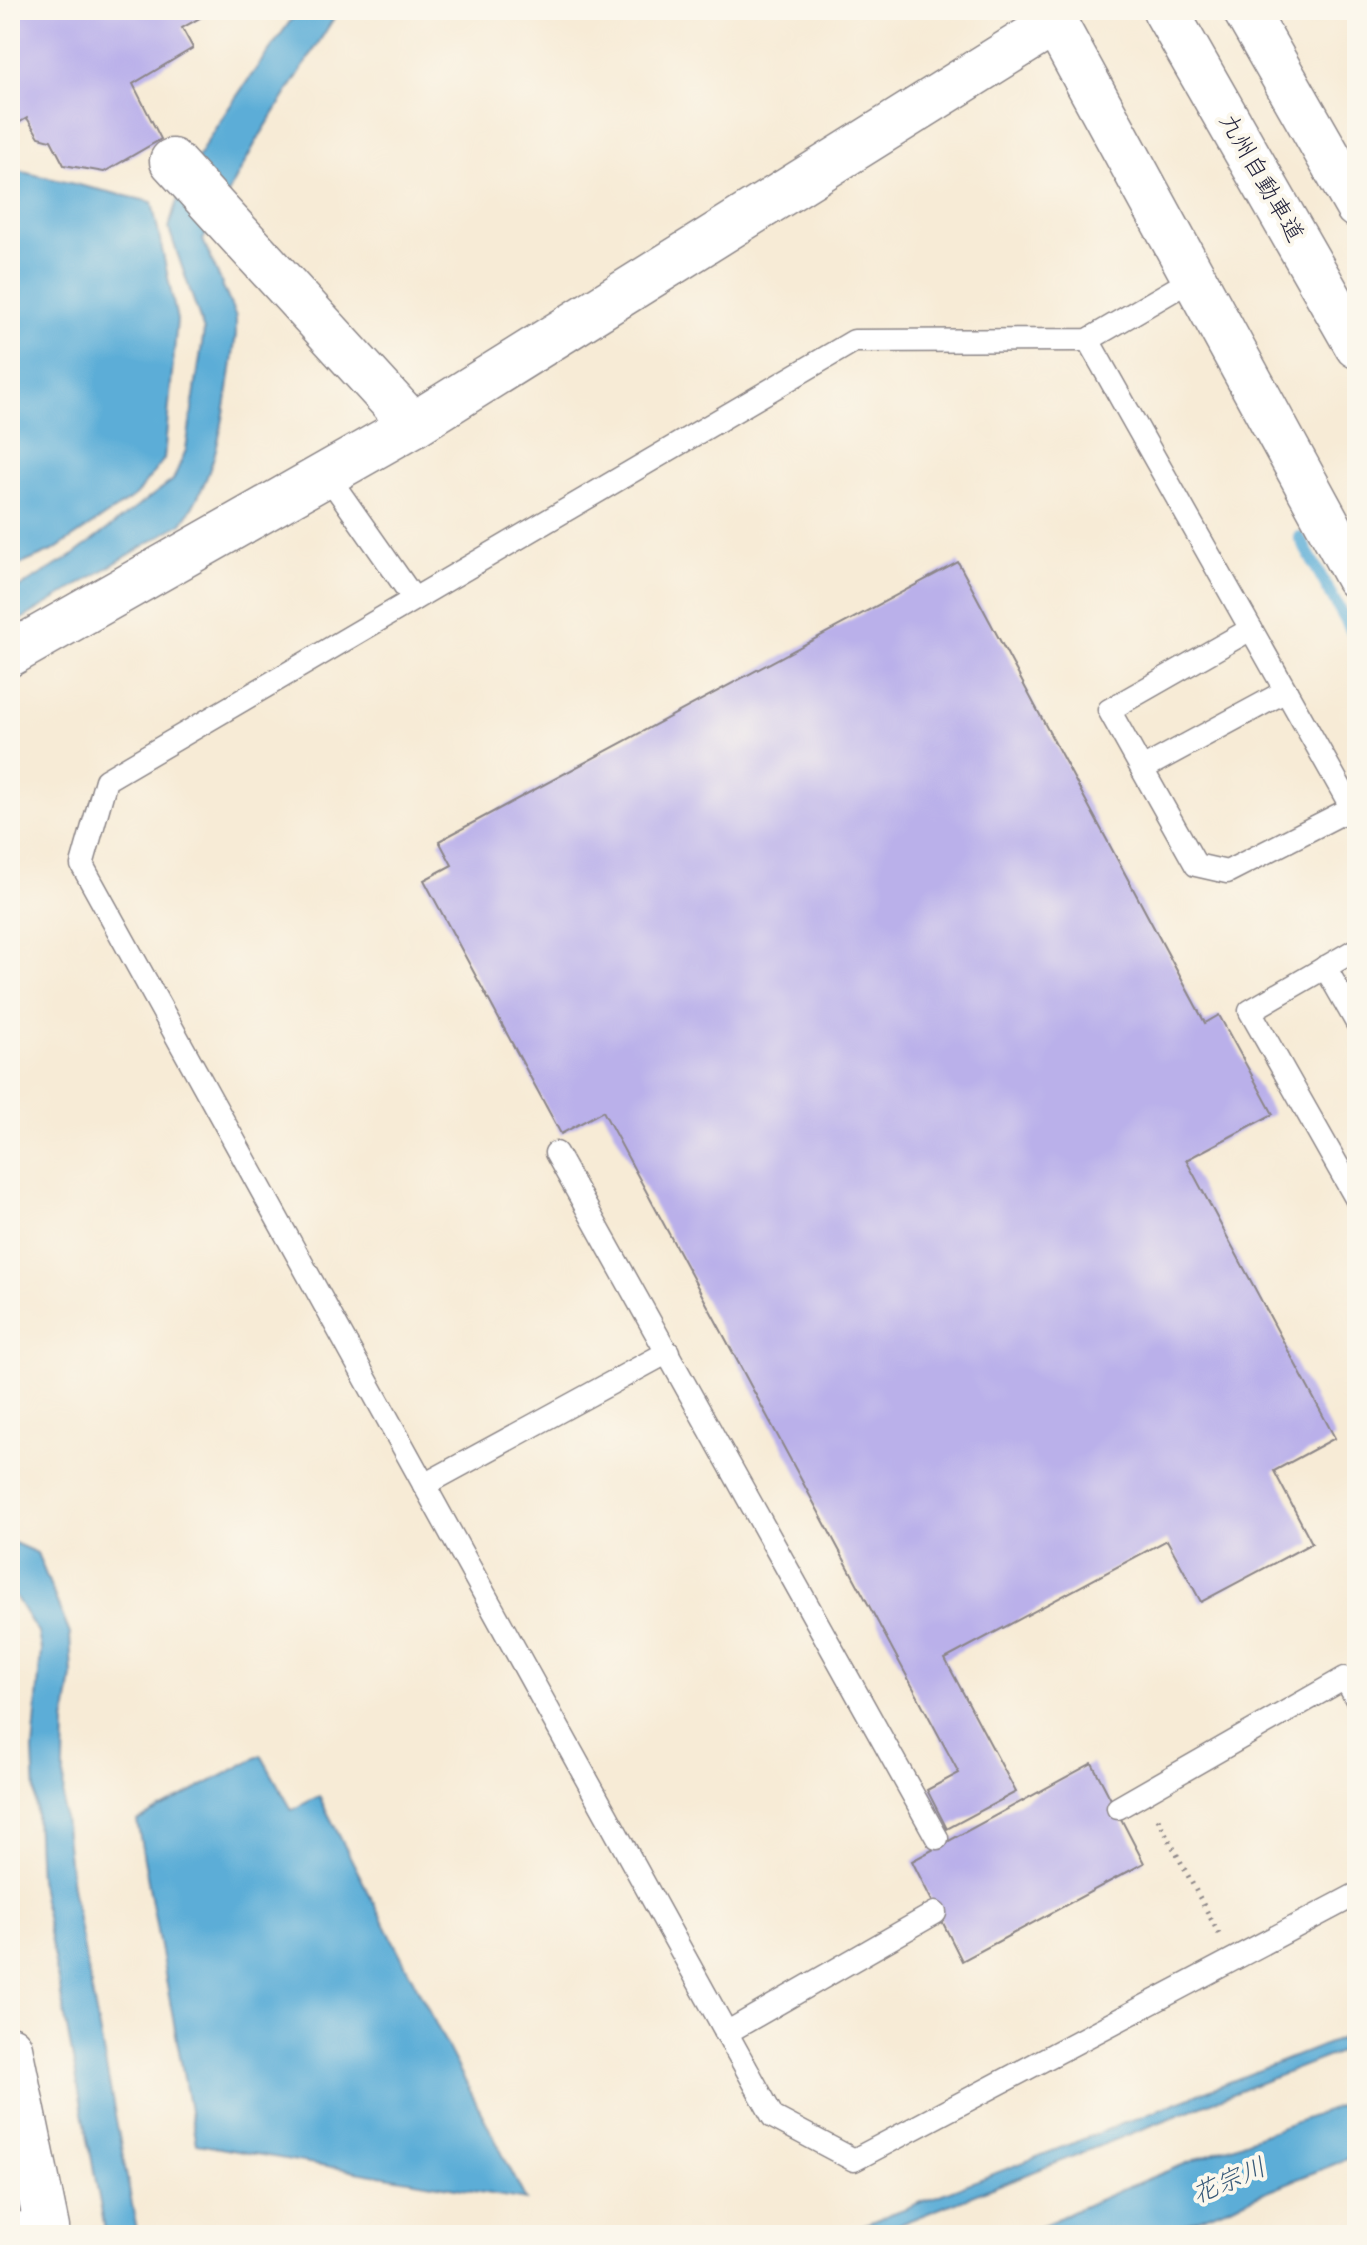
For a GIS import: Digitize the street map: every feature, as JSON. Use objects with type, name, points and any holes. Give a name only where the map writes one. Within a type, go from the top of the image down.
[{"type":"main road","name":"九州自動車道","points":[[1165,10],[1357,346]]},
{"type":"main road","points":[[1245,10],[1357,206]]},
{"type":"main road","points":[[10,654],[413,425],[1052,16],[1357,577]]},
{"type":"main road","points":[[179,169],[413,425]]},
{"type":"main road","points":[[10,2048],[47,2228],[20,2235]]},
{"type":"lane","points":[[1194,278],[1088,340],[854,341],[106,780],[82,865],[773,2117],[854,2160],[1357,1894]]},
{"type":"lane","points":[[1088,340],[1286,691],[1354,812],[1227,872],[1196,865],[1109,710],[1251,629]]},
{"type":"lane","points":[[327,475],[414,599]]},
{"type":"lane","points":[[1142,769],[1286,691]]},
{"type":"lane","points":[[1357,949],[1250,1011],[1357,1200]]},
{"type":"lane","points":[[1325,967],[1357,1023]]},
{"type":"lane","points":[[556,1153],[937,1838]]},
{"type":"lane","points":[[424,1485],[668,1352]]},
{"type":"lane","points":[[1118,1808],[1345,1678],[1357,1700]]},
{"type":"lane","points":[[726,2033],[935,1913]]},
{"type":"path","points":[[1144,1793],[1233,1960]]},
{"type":"path","points":[[1281,2235],[1304,2230],[1357,2231]]},
{"type":"water","points":[[298,10],[339,10],[256,142],[203,240],[236,317],[225,409],[206,480],[182,523],[10,626],[10,593],[72,556],[173,480],[186,450],[204,331],[169,229],[189,174],[205,145]]},
{"type":"water","points":[[10,169],[152,202],[177,320],[164,459],[135,496],[54,550],[10,569]]},
{"type":"water","points":[[10,1541],[37,1553],[70,1634],[72,1676],[65,1722],[63,1809],[72,1887],[137,2231],[239,2235],[106,2235],[39,1879],[33,1751],[41,1649],[38,1633],[10,1588]]},
{"type":"water","points":[[261,1755],[292,1810],[319,1796],[526,2200],[196,2144],[137,1821]]},
{"type":"water","points":[[1357,2032],[1357,2045],[872,2235],[837,2235]]},
{"type":"water","name":"花宗川","points":[[1357,2100],[1357,2155],[1158,2235],[1024,2235],[1147,2179]]},
{"type":"building","points":[[10,10],[214,10],[182,28],[193,48],[133,84],[161,139],[104,172],[64,165],[51,140],[39,137],[27,118],[10,128]]},
{"type":"building","points":[[958,562],[1205,1023],[1219,1015],[1273,1114],[1186,1160],[1335,1438],[1274,1471],[1312,1543],[1201,1602],[1167,1540],[945,1659],[1016,1792],[947,1829],[927,1790],[959,1773],[603,1111],[561,1134],[424,880],[452,865],[439,841]]},
{"type":"building","points":[[1092,1763],[1144,1863],[962,1961],[912,1861]]},
{"type":"waterway","points":[[1299,537],[1357,641]]}]
